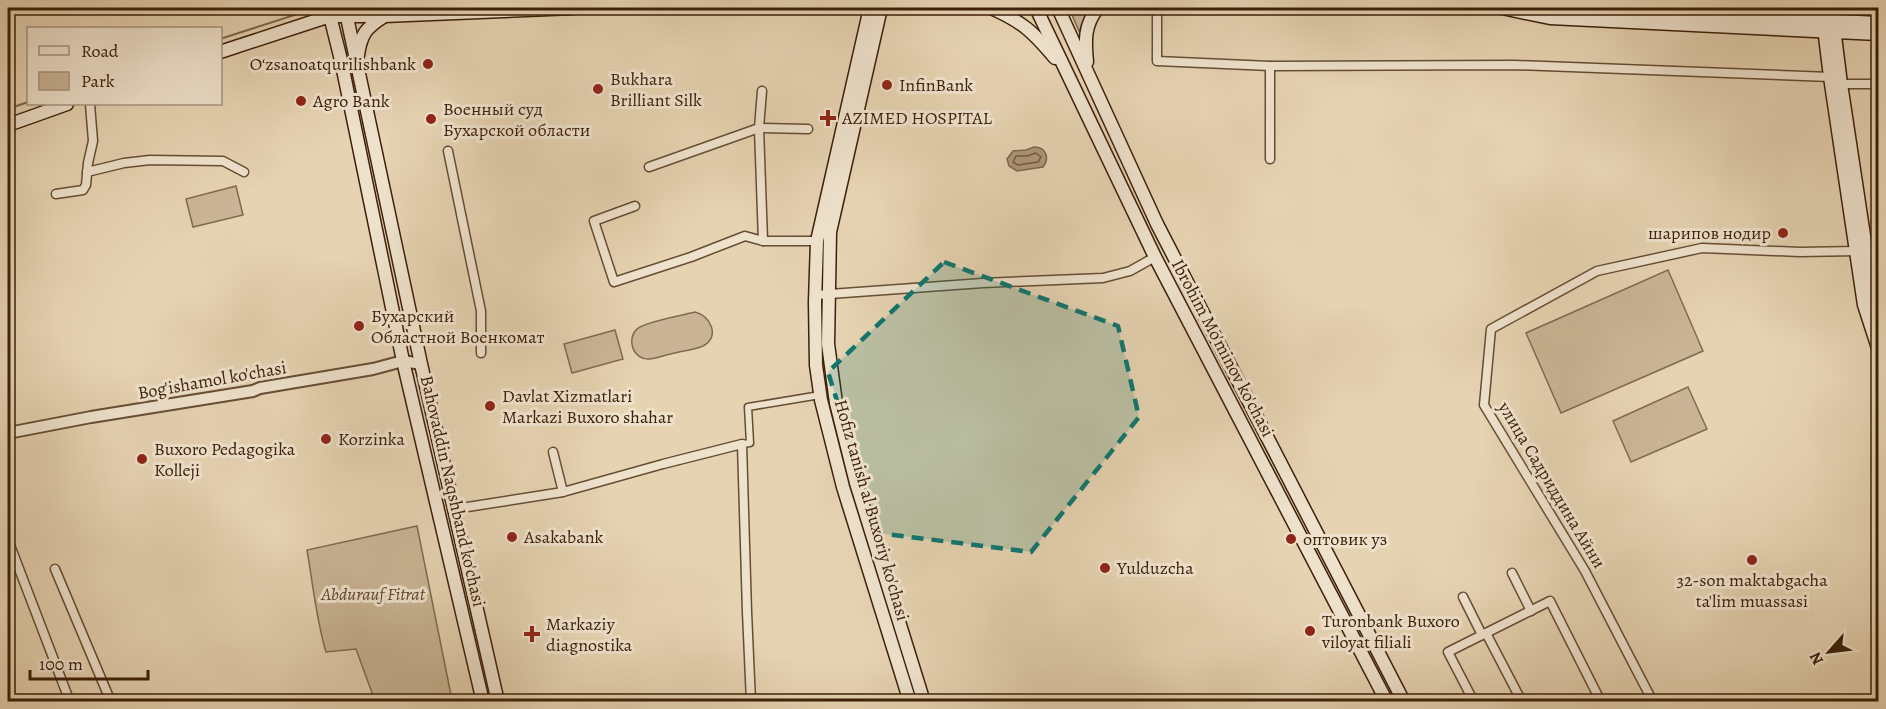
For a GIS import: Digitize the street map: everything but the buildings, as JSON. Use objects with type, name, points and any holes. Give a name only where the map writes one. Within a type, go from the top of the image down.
[{"type":"main road","points":[[222,51],[329,12],[345,10],[384,16],[574,8]]},
{"type":"main road","name":"Hofiz tanish al Buxoriy ko'chasi","points":[[870,8],[822,235],[816,295],[816,365],[820,395],[843,487],[910,702]]},
{"type":"main road","points":[[822,235],[881,8]]},
{"type":"main road","points":[[991,8],[1012,17],[1034,33],[1069,75]]},
{"type":"main road","name":"Ibrohim Mo'minov ko'chasi","points":[[1036,8],[1155,257],[1387,702]]},
{"type":"main road","name":"Ibrohim Mo'minov ko'chasi","points":[[1058,8],[1157,224],[1404,702]]},
{"type":"main road","points":[[1088,72],[1085,43],[1088,21],[1098,8]]},
{"type":"main road","points":[[1502,8],[1550,18],[1828,26],[1878,23]]},
{"type":"main road","points":[[1579,8],[1828,26],[1878,34]]},
{"type":"main road","name":"Bahovaddin Naqshband ko'chasi","points":[[345,10],[421,364],[498,702]]},
{"type":"main road","name":"Bahovaddin Naqshband ko'chasi","points":[[329,12],[404,361],[483,702]]},
{"type":"main road","points":[[356,65],[361,39],[370,25],[384,16]]},
{"type":"main road","points":[[1828,26],[1864,305],[1878,348]]},
{"type":"main road","points":[[1835,80],[1878,318]]},
{"type":"main road","points":[[8,125],[65,105]]},
{"type":"main road","points":[[1142,231],[1157,224]]},
{"type":"main road","name":"Hofiz tanish al Buxoriy ko'chasi","points":[[822,235],[830,294],[828,344],[836,403],[856,483],[924,702]]},
{"type":"street","points":[[1157,8],[1157,61],[1270,66],[1515,65],[1878,84]]},
{"type":"street","points":[[1270,66],[1270,159]]},
{"type":"street","points":[[762,91],[759,128],[763,241]]},
{"type":"street","points":[[56,194],[83,190],[86,185],[93,141],[90,105]]},
{"type":"street","points":[[650,167],[759,128],[808,129]]},
{"type":"street","points":[[448,151],[481,311],[481,353]]},
{"type":"street","points":[[87,172],[124,163],[150,160],[223,161],[244,172]]},
{"type":"street","points":[[634,206],[594,221],[615,282],[745,236],[763,241],[822,235]]},
{"type":"street","name":"улица Садриддина Айни","points":[[1652,701],[1585,571],[1484,405],[1491,329],[1597,271],[1701,248],[1800,252],[1857,251]]},
{"type":"street","points":[[816,295],[983,283],[1103,278],[1130,271],[1155,257]]},
{"type":"street","name":"Bog'ishamol ko'chasi","points":[[8,433],[253,391],[373,369],[404,361],[421,364]]},
{"type":"street","points":[[455,509],[563,492],[750,443],[748,407],[820,395]]},
{"type":"street","points":[[742,444],[752,702]]},
{"type":"street","points":[[553,452],[563,492]]},
{"type":"street","points":[[8,540],[70,702]]},
{"type":"street","points":[[56,569],[111,702]]},
{"type":"street","points":[[1512,573],[1532,610]]},
{"type":"street","points":[[1463,597],[1522,702]]},
{"type":"street","points":[[1474,702],[1448,652],[1550,601],[1601,702]]},
{"type":"highlighted area","points":[[944,262],[1118,326],[1139,417],[1031,552],[878,533],[828,372]]},
{"type":"green space","points":[[1069,8],[1092,8],[1079,31]]},
{"type":"green space","points":[[236,186],[243,215],[193,227],[186,199]]},
{"type":"green space","points":[[1668,270],[1703,351],[1561,413],[1526,333]]},
{"type":"green space","points":[[695,312],[705,317],[711,327],[711,337],[703,346],[652,359],[643,358],[635,353],[632,338],[641,326]]},
{"type":"green space","points":[[615,330],[623,359],[572,373],[564,344]]},
{"type":"green space","points":[[1688,387],[1707,429],[1631,462],[1613,421]]},
{"type":"green space","name":"Abdurauf Fitrat","points":[[417,526],[451,695],[428,701],[375,701],[356,649],[326,652],[317,614],[307,550]]},
{"type":"water","points":[[1038,147],[1046,154],[1043,167],[1017,171],[1009,166],[1007,159],[1013,151]]},
{"type":"waterway","points":[[222,38],[310,10]]},
{"type":"waterway","points":[[8,109],[27,102]]},
{"type":"place","name":"Oʻzsanoatqurilishbank","points":[[428,64]]},
{"type":"place","name":"InfinBank","points":[[887,85]]},
{"type":"place","name":"Bukhara Brilliant Silk","points":[[598,89]]},
{"type":"place","name":"Agro Bank","points":[[301,101]]},
{"type":"place","name":"AZIMED HOSPITAL","points":[[828,118]]},
{"type":"place","name":"Военный суд Бухарской области","points":[[431,119]]},
{"type":"place","name":"шарипов нодир","points":[[1783,233]]},
{"type":"place","name":"Бухарский Областной Военкомат","points":[[359,326]]},
{"type":"place","name":"Davlat Xizmatlari Markazi Buxoro shahar","points":[[490,406]]},
{"type":"place","name":"Korzinka","points":[[326,439]]},
{"type":"place","name":"Buxoro Pedagogika Kolleji","points":[[142,459]]},
{"type":"place","name":"Asakabank","points":[[512,537]]},
{"type":"place","name":"оптовик уз","points":[[1291,539]]},
{"type":"place","name":"32-son maktabgacha ta'lim muassasi","points":[[1752,560]]},
{"type":"place","name":"Yulduzcha","points":[[1105,568]]},
{"type":"place","name":"Turonbank Buxoro viloyat filiali","points":[[1310,631]]},
{"type":"place","name":"Markaziy diagnostika","points":[[532,634]]}]
